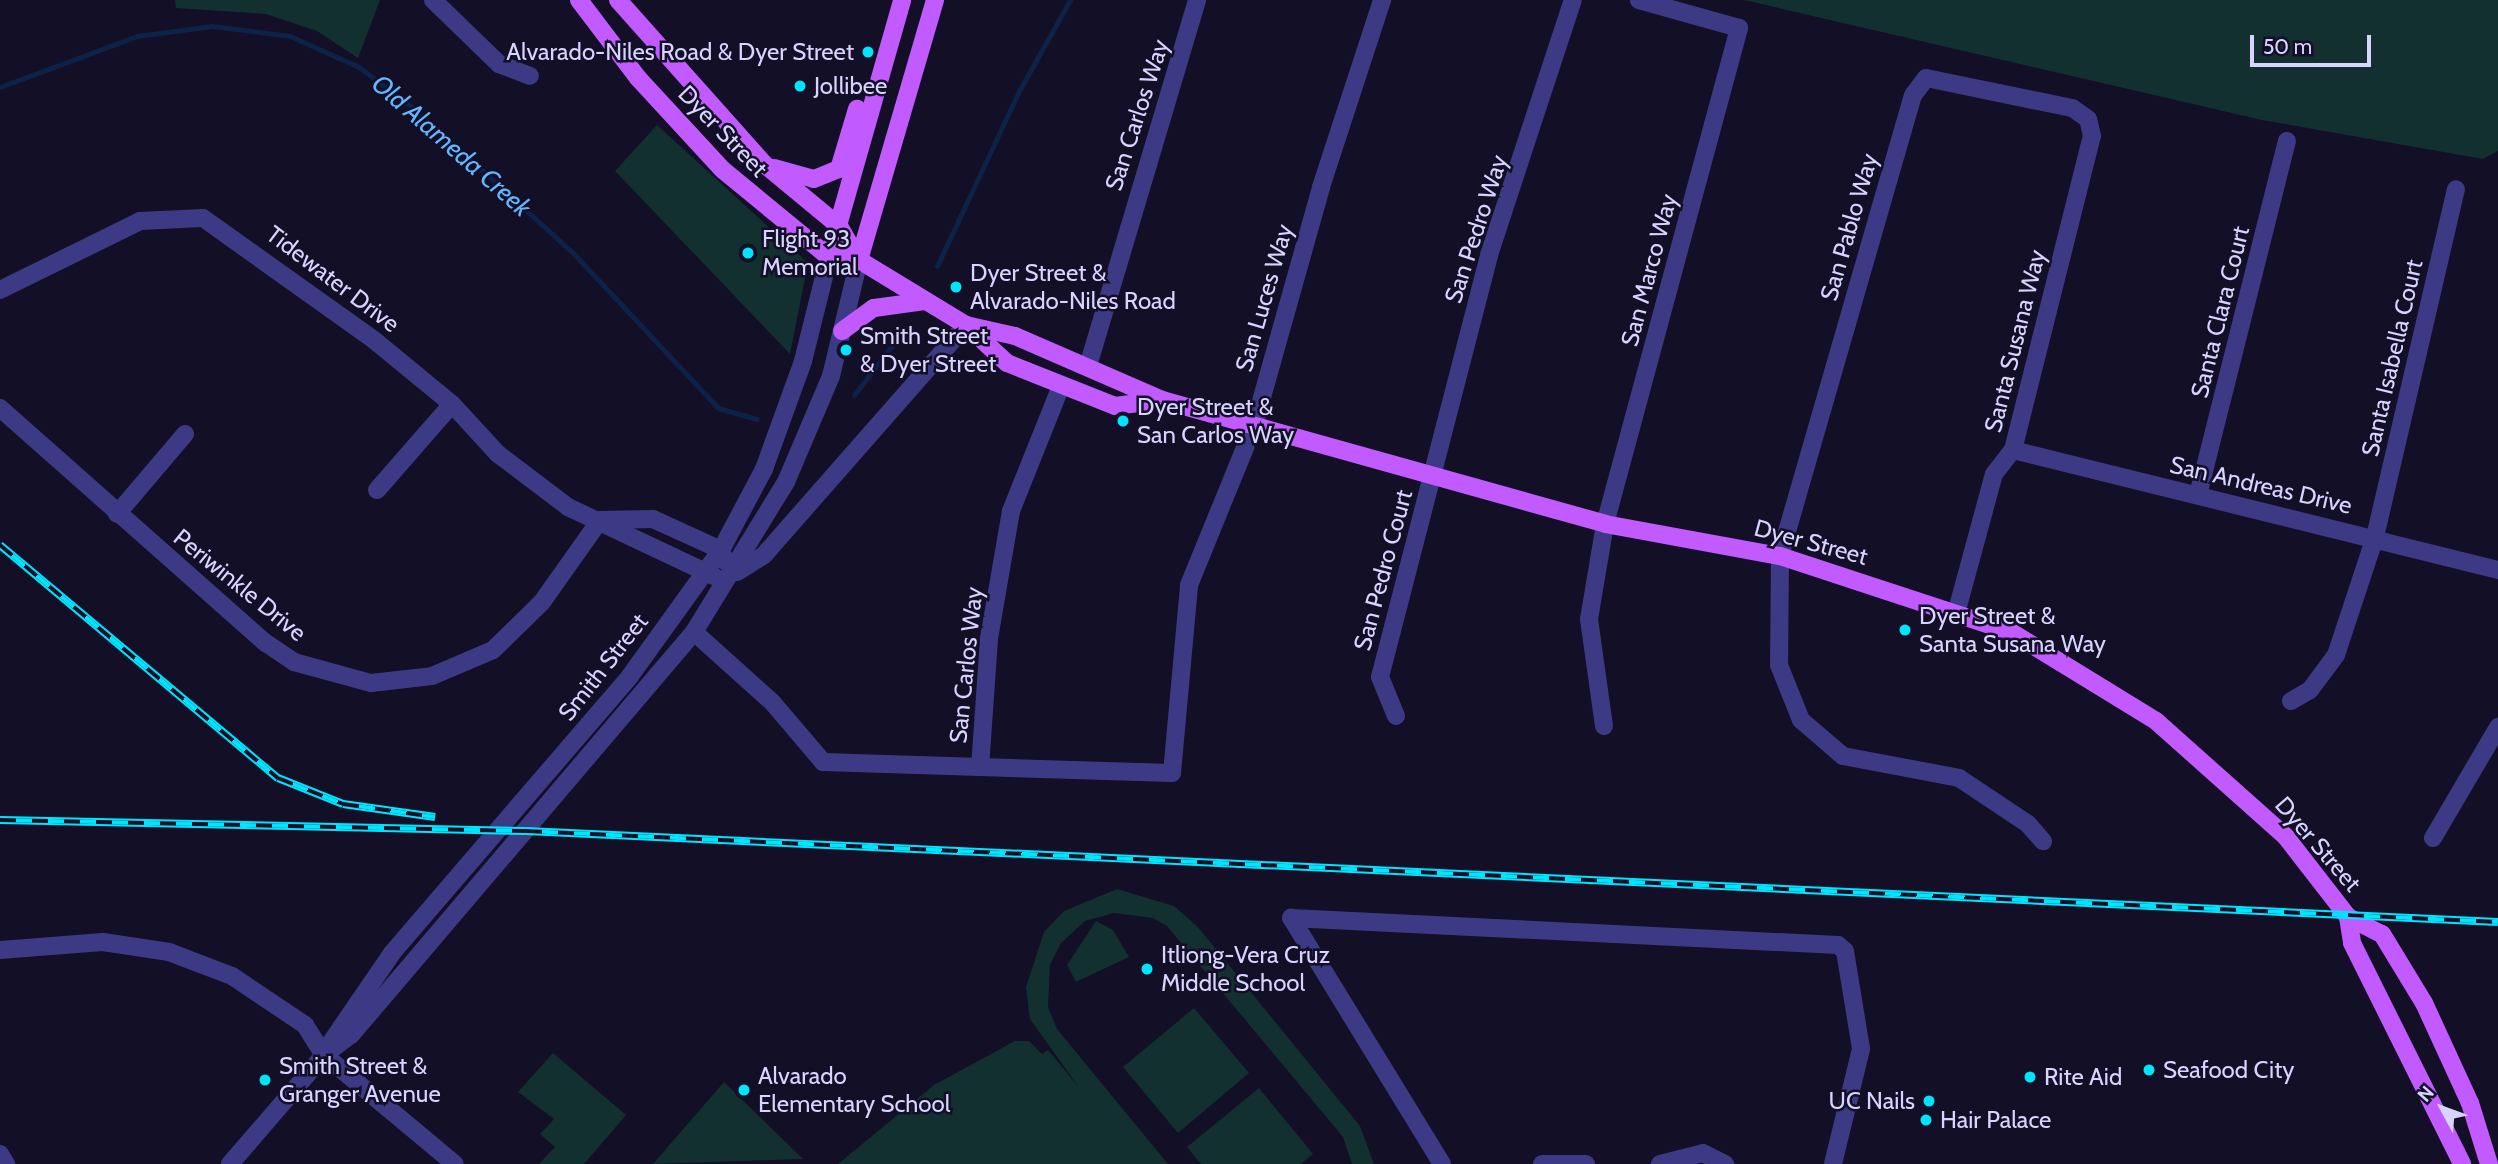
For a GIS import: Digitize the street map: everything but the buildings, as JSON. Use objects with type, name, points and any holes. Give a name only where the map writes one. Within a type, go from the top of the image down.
[{"type":"main road","name":"Dyer Street","points":[[579,0],[638,78],[723,170],[829,257],[859,260],[966,325],[1007,363],[1060,386],[1115,406],[1162,400]]},
{"type":"main road","name":"Dyer Street","points":[[618,0],[764,164],[839,226],[859,260]]},
{"type":"main road","points":[[829,257],[881,63],[902,0]]},
{"type":"main road","points":[[859,260],[935,0]]},
{"type":"main road","points":[[764,164],[814,179],[839,169],[863,88],[881,63]]},
{"type":"main road","points":[[842,331],[874,308],[925,301]]},
{"type":"main road","name":"Dyer Street","points":[[966,325],[1015,336],[1162,400],[1605,524],[1780,556],[1957,610],[2020,637],[2156,721],[2286,837],[2348,917],[2382,934],[2424,1003],[2470,1103],[2489,1164]]},
{"type":"main road","name":"Dyer Street","points":[[2348,917],[2352,943],[2462,1164]]},
{"type":"street","points":[[433,0],[499,64],[530,76]]},
{"type":"street","name":"San Carlos Way","points":[[1088,366],[1197,0]]},
{"type":"street","name":"San Luces Way","points":[[1172,773],[1189,584],[1254,426],[1321,187],[1382,0]]},
{"type":"street","name":"San Pedro Way","points":[[1433,475],[1489,255],[1573,0]]},
{"type":"street","name":"San Marco Way","points":[[1604,726],[1589,620],[1605,524],[1739,28],[1639,0]]},
{"type":"street","name":"San Pablo Way","points":[[2043,841],[2028,824],[1959,778],[1843,756],[1801,720],[1779,665],[1780,556],[1913,94],[1926,78],[1948,77],[2072,108],[2088,118]]},
{"type":"street","name":"Santa Susana Way","points":[[1957,610],[1994,474],[2013,450],[2092,136],[2088,118]]},
{"type":"street","name":"Santa Clara Court","points":[[2198,495],[2287,141]]},
{"type":"street","name":"Santa Isabella Court","points":[[2291,701],[2310,690],[2336,655],[2375,537],[2456,189]]},
{"type":"street","name":"Tidewater Drive","points":[[0,290],[140,221],[203,218],[452,404],[498,454],[568,507],[657,545],[703,576]]},
{"type":"street","name":"Smith Street","points":[[230,1164],[324,1055],[392,953],[630,676],[703,576],[764,469],[803,361],[829,257]]},
{"type":"street","name":"Smith Street","points":[[324,1055],[351,1035],[694,632],[732,576],[786,482],[829,384],[859,260]]},
{"type":"street","name":"Smith Street","points":[[732,576],[764,555],[966,325]]},
{"type":"street","name":"San Carlos Way","points":[[1060,386],[1011,510],[989,639],[980,767],[1172,773]]},
{"type":"street","points":[[377,490],[452,404]]},
{"type":"street","name":"Periwinkle Drive","points":[[0,408],[266,643],[294,663],[371,683],[432,676],[493,650],[542,602],[600,520]]},
{"type":"street","points":[[117,513],[185,434]]},
{"type":"street","name":"San Andreas Drive","points":[[2013,450],[2375,537],[2498,570]]},
{"type":"street","name":"San Pedro Court","points":[[1396,716],[1380,677],[1433,475]]},
{"type":"street","name":"Tidewater Drive","points":[[600,520],[653,519],[720,550]]},
{"type":"street","points":[[703,576],[732,576],[720,550]]},
{"type":"street","points":[[694,632],[772,702],[823,762],[980,767]]},
{"type":"street","points":[[2433,838],[2498,726]]},
{"type":"street","points":[[1442,1164],[1291,918],[1829,942],[1845,951],[1861,1049],[1833,1164]]},
{"type":"street","points":[[0,950],[103,942],[169,953],[269,998],[305,1025],[324,1055],[455,1164]]},
{"type":"street","points":[[1660,1164],[1703,1153],[1725,1164]]},
{"type":"street","points":[[0,1154],[6,1164]]},
{"type":"street","points":[[1542,1164],[1586,1164]]},
{"type":"green space","points":[[175,0],[380,0],[358,58],[317,31],[266,14],[176,8]]},
{"type":"green space","points":[[1744,0],[2498,0],[2498,151],[2483,159],[2262,120]]},
{"type":"green space","points":[[657,125],[808,263],[790,354],[615,171]]},
{"type":"green space","points":[[1117,889],[1174,906],[1197,926],[1360,1126],[1374,1164],[1352,1164],[1343,1137],[1167,926],[1153,918],[1114,913],[1085,921],[1061,943],[1050,965],[1048,1007],[1057,1029],[1168,1164],[838,1164],[934,1085],[1015,1041],[1029,1041],[1042,1054],[1048,1050],[1078,1086],[1030,1019],[1026,987],[1044,932],[1064,911]]},
{"type":"green space","points":[[1096,921],[1113,930],[1129,957],[1076,982],[1067,965]]},
{"type":"green space","points":[[1194,1008],[1249,1073],[1178,1133],[1123,1067]]},
{"type":"green space","points":[[553,1053],[626,1115],[584,1164],[539,1164],[555,1147],[540,1134],[554,1119],[518,1092]]},
{"type":"green space","points":[[724,1082],[803,1159],[653,1164]]},
{"type":"green space","points":[[1259,1088],[1313,1154],[1301,1164],[1201,1164],[1187,1147]]},
{"type":"waterway","name":"Old Alameda Creek","points":[[937,266],[1019,91],[1070,0]]},
{"type":"waterway","name":"Old Alameda Creek","points":[[0,87],[137,36],[212,26],[290,36],[359,67],[417,111],[575,255],[718,408],[756,419]]},
{"type":"waterway","name":"Old Alameda Creek","points":[[854,395],[901,334]]},
{"type":"railway","points":[[0,545],[278,778],[343,804],[435,817]]},
{"type":"railway","points":[[0,820],[526,831],[2498,922]]},
{"type":"place","name":"Alvarado-Niles Road & Dyer Street","points":[[868,52]]},
{"type":"place","name":"Jollibee","points":[[800,86]]},
{"type":"place","name":"Flight 93 Memorial","points":[[748,253]]},
{"type":"place","name":"Dyer Street & Alvarado-Niles Road","points":[[956,287]]},
{"type":"place","name":"Smith Street & Dyer Street","points":[[846,350]]},
{"type":"place","name":"Dyer Street & San Carlos Way","points":[[1123,421]]},
{"type":"place","name":"Dyer Street & Santa Susana Way","points":[[1905,630]]},
{"type":"place","name":"Itliong-Vera Cruz Middle School","points":[[1147,969]]},
{"type":"place","name":"Seafood City","points":[[2149,1070]]},
{"type":"place","name":"Rite Aid","points":[[2030,1077]]},
{"type":"place","name":"Smith Street & Granger Avenue","points":[[265,1080]]},
{"type":"place","name":"Alvarado Elementary School","points":[[744,1090]]},
{"type":"place","name":"UC Nails","points":[[1929,1101]]},
{"type":"place","name":"Hair Palace","points":[[1926,1120]]}]
